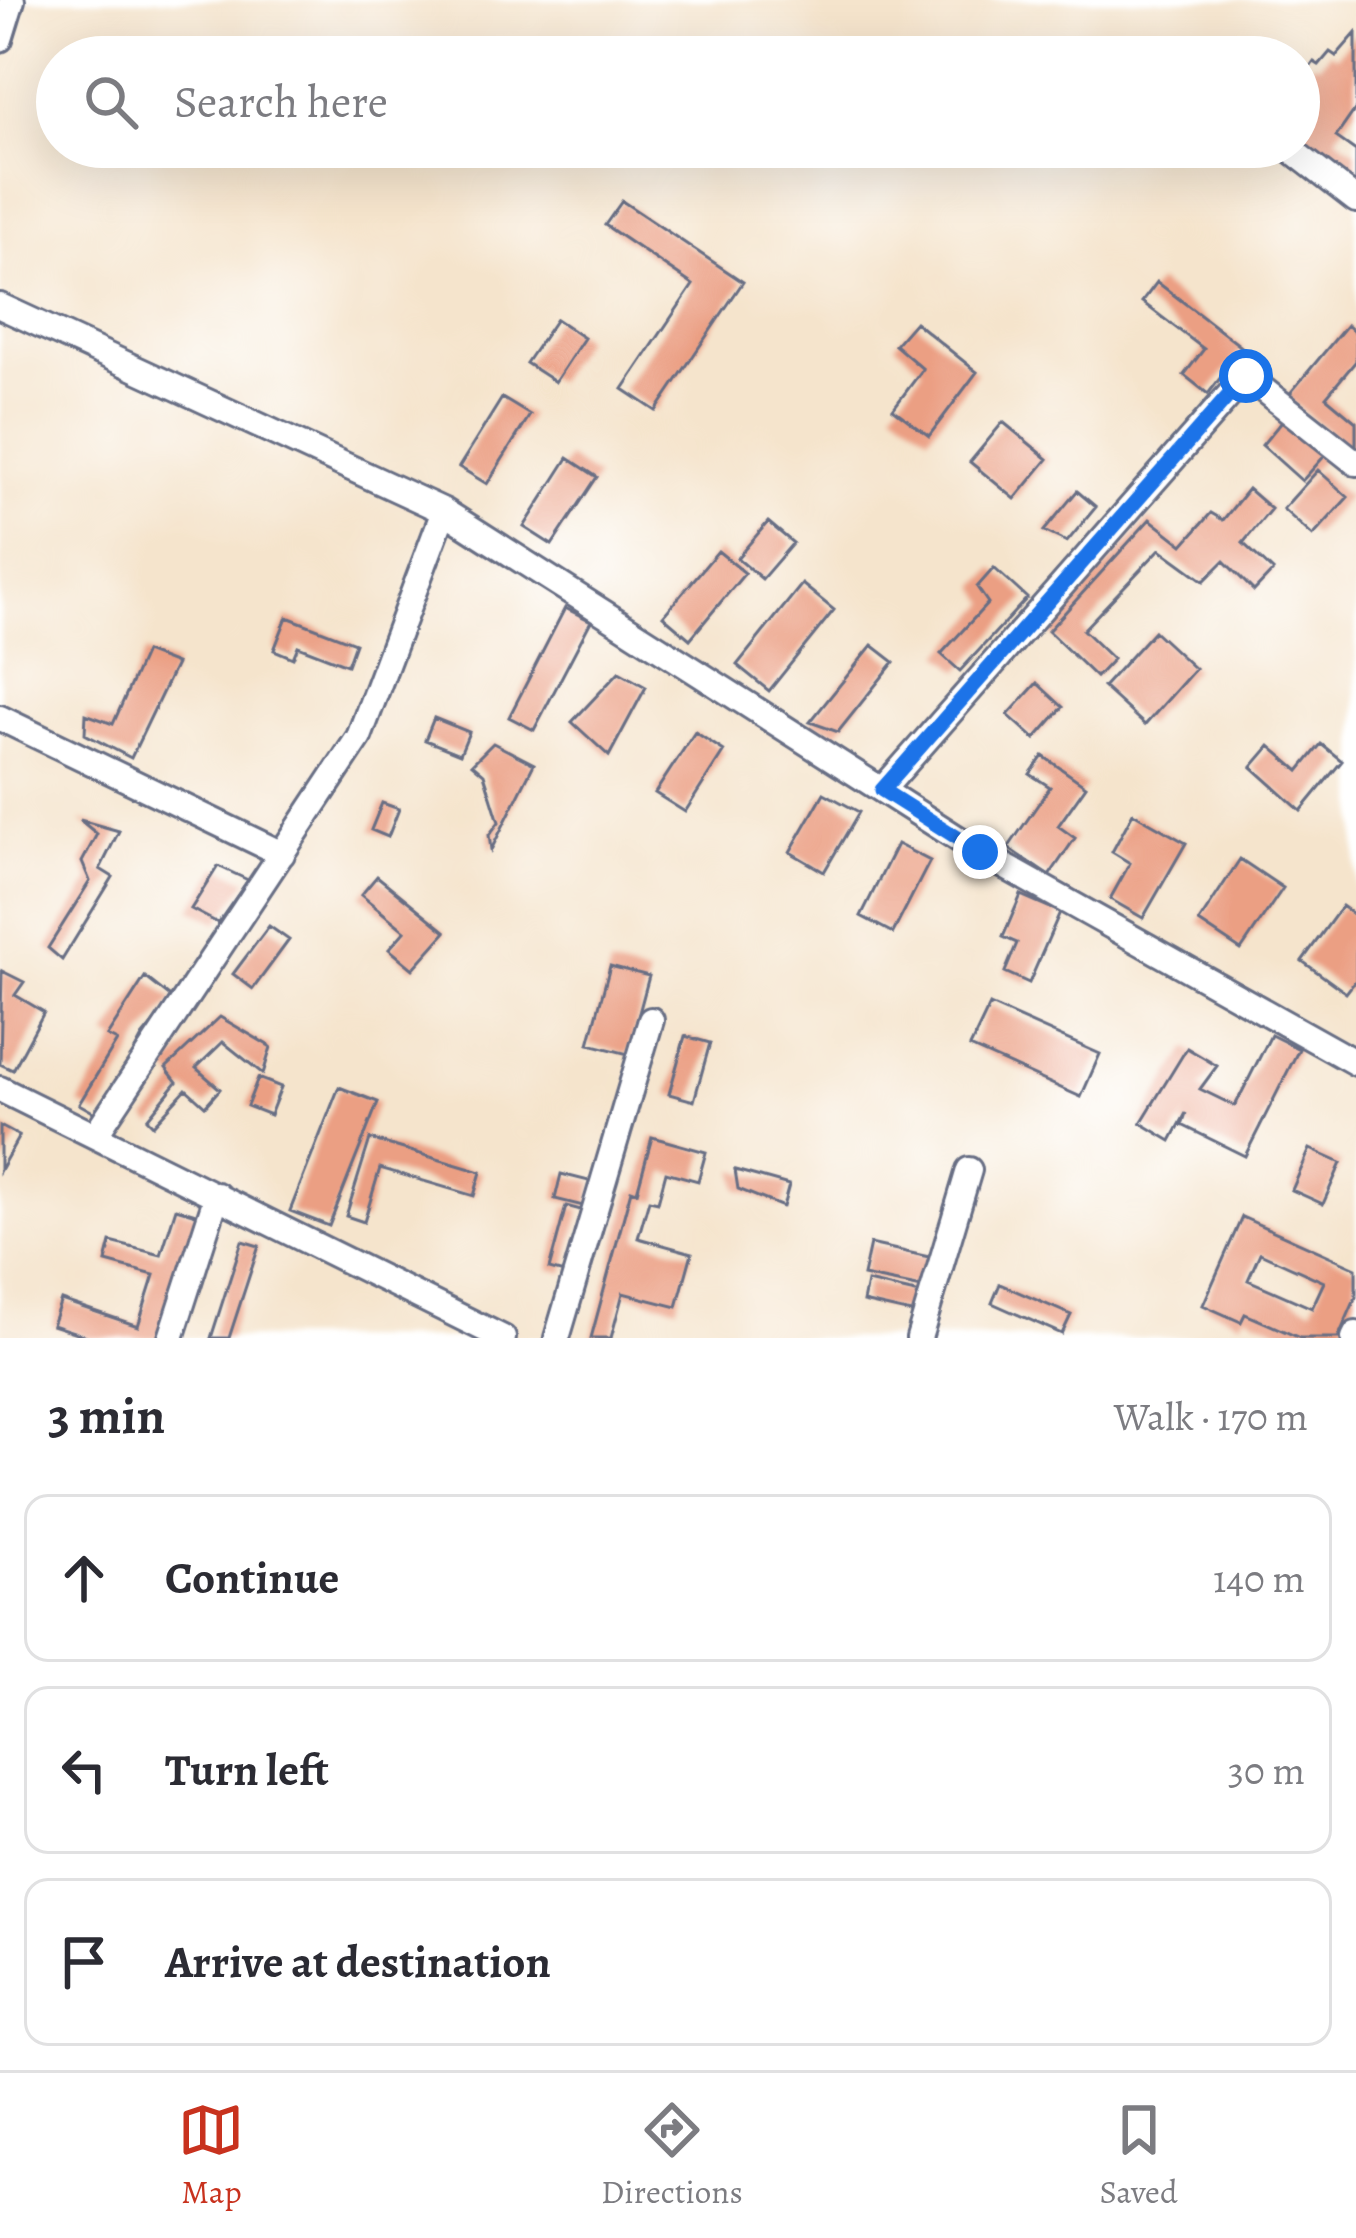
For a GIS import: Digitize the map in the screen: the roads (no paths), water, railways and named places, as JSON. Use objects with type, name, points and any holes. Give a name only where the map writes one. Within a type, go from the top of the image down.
[{"type":"street","points":[[0,39],[12,0]]},
{"type":"street","points":[[1315,168],[1356,200]]},
{"type":"street","points":[[0,306],[444,511],[980,852],[1356,1063]]},
{"type":"street","points":[[882,790],[1246,376],[1356,463]]},
{"type":"street","points":[[95,1135],[358,737],[444,511]]},
{"type":"street","points":[[0,718],[282,854]]},
{"type":"street","points":[[557,1338],[651,1020]]},
{"type":"street","points":[[0,1089],[503,1338]]},
{"type":"street","points":[[919,1338],[969,1170]]},
{"type":"street","points":[[171,1338],[217,1195]]}]
